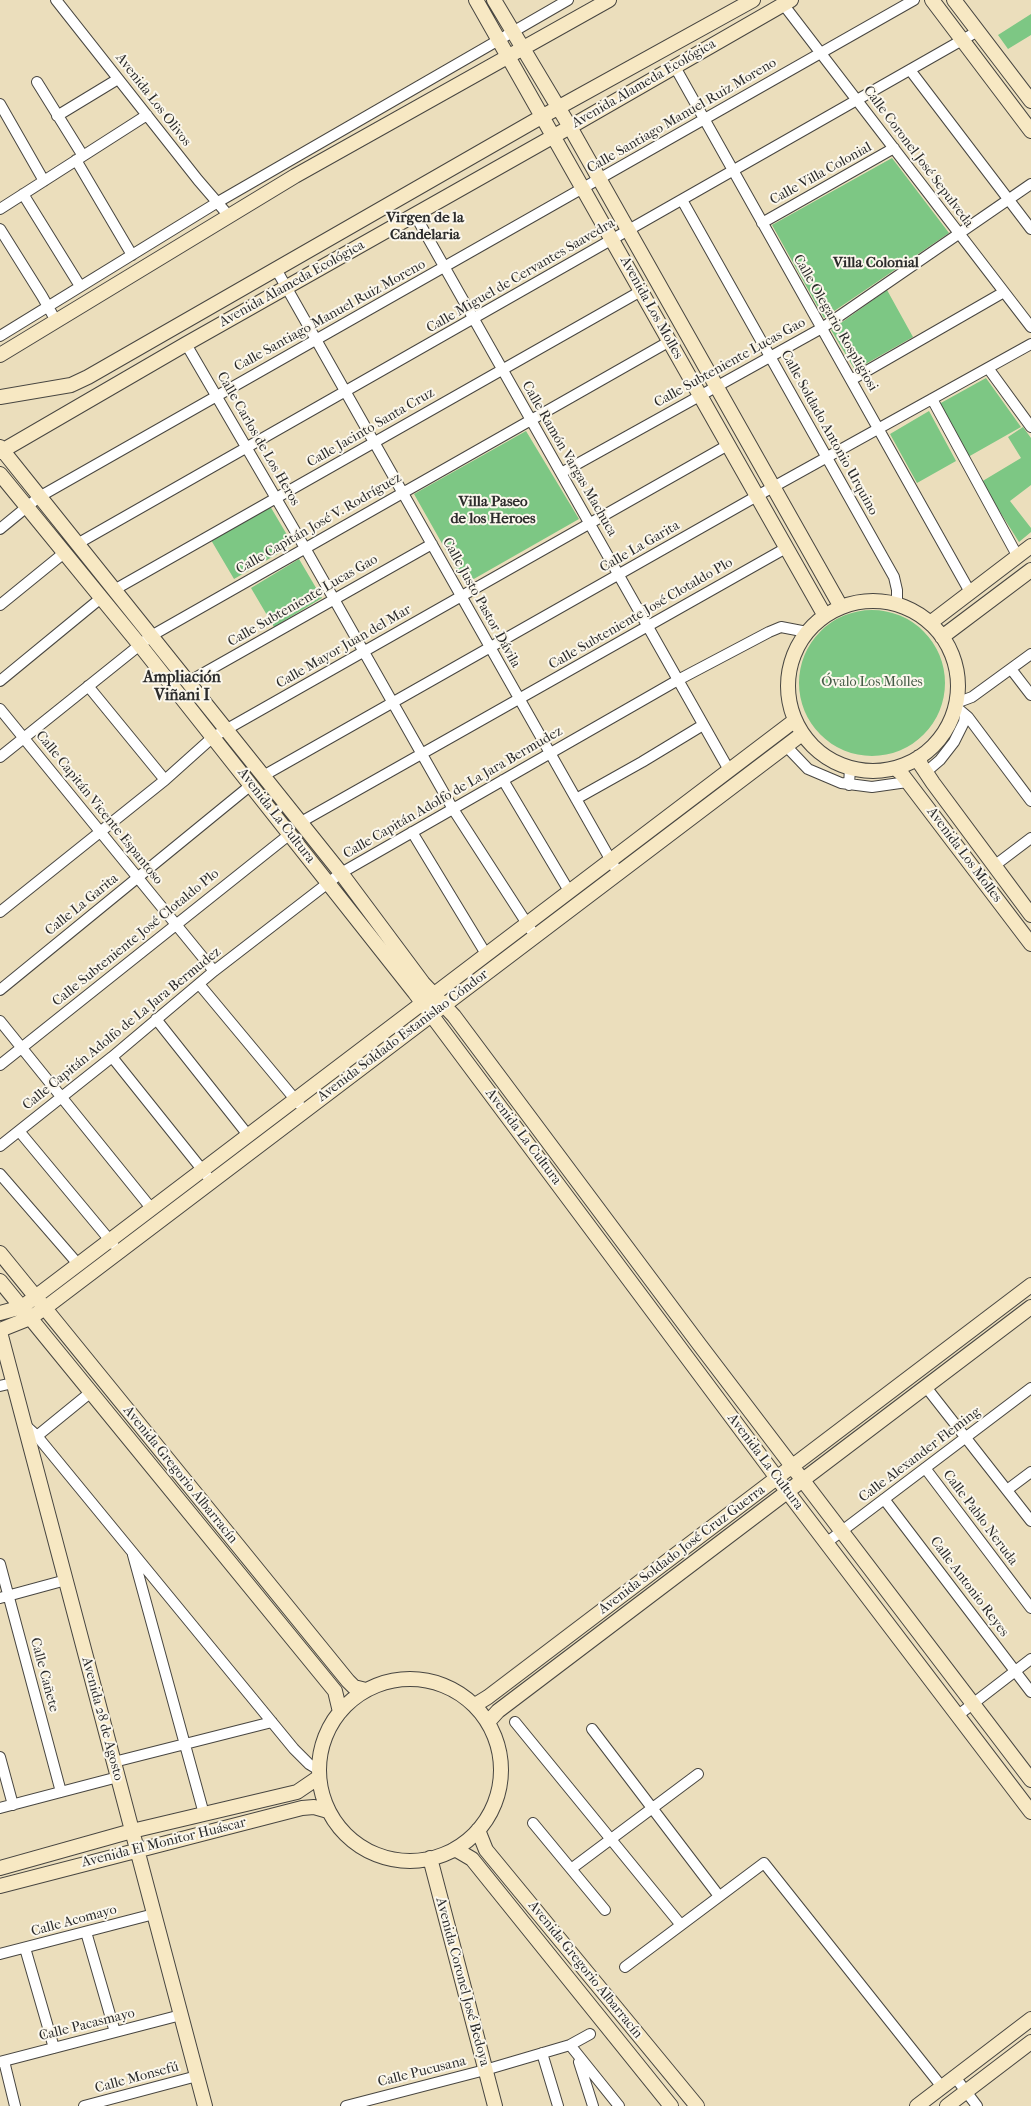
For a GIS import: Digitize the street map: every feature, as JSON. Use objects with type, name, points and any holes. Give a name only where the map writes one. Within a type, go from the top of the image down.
[{"type":"street","name":"Avenida Los Olivos","points":[[56,0],[198,180],[229,216]]},
{"type":"street","name":"Avenida Los Molles","points":[[476,0],[825,616]]},
{"type":"street","name":"Avenida Los Molles","points":[[494,0],[570,127],[841,607]]},
{"type":"street","points":[[1,333],[48,307],[218,202],[568,0]]},
{"type":"street","points":[[0,355],[295,176],[609,0]]},
{"type":"street","name":"Avenida Alameda Ecológica","points":[[0,397],[70,385],[88,377],[543,116],[752,0]]},
{"type":"street","name":"Calle Santiago Manuel Ruiz Moreno","points":[[0,529],[39,496],[914,0]]},
{"type":"street","points":[[932,0],[1031,131]]},
{"type":"street","points":[[954,0],[1031,101]]},
{"type":"street","name":"Avenida Alameda Ecológica","points":[[1,450],[787,2]]},
{"type":"street","name":"Calle Coronel José Sepulveda","points":[[787,2],[821,53],[1031,328]]},
{"type":"street","name":"Calle Miguel de Cervantes Saavedra","points":[[77,544],[978,31]]},
{"type":"street","name":"Calle Olegario Rospligiosi","points":[[675,67],[970,592]]},
{"type":"street","points":[[910,70],[1031,229]]},
{"type":"street","points":[[57,116],[118,79]]},
{"type":"street","points":[[38,82],[132,255]]},
{"type":"street","points":[[0,104],[44,181]]},
{"type":"street","points":[[0,209],[147,115]]},
{"type":"street","name":"Calle Villa Colonial","points":[[762,223],[894,148]]},
{"type":"street","name":"Calle Subteniente Lucas Gao","points":[[561,473],[716,385],[822,328],[960,234],[1008,198],[1031,184]]},
{"type":"street","points":[[23,194],[80,286]]},
{"type":"street","name":"Calle Soldado Antonio Urquino","points":[[682,200],[894,577],[897,590],[897,605]]},
{"type":"street","name":"Calle Ramón Vargas Machuca","points":[[415,215],[729,770]]},
{"type":"street","points":[[0,229],[56,322]]},
{"type":"street","name":"Calle Justo Pastor Dávila","points":[[276,269],[618,873]]},
{"type":"street","name":"Calle Jacinto Santa Cruz","points":[[114,590],[641,291]]},
{"type":"street","points":[[851,380],[1004,292]]},
{"type":"street","name":"Calle Capitán José V. Rodríguez","points":[[0,758],[145,640],[670,341]]},
{"type":"street","name":"Calle Carlos de Los Heros","points":[[186,344],[305,548],[453,809],[535,936]]},
{"type":"street","name":"Calle La Garita","points":[[263,776],[618,574],[1031,344]]},
{"type":"street","points":[[988,368],[1031,427]]},
{"type":"street","points":[[932,399],[1018,556]]},
{"type":"street","name":"Calle Mayor Juan del Mar","points":[[0,912],[165,780],[213,737],[728,445]]},
{"type":"street","name":"Avenida La Cultura","points":[[1,450],[114,590],[145,640],[213,737],[328,883],[428,998],[444,1005],[454,1016],[802,1480],[1031,1780]]},
{"type":"street","name":"Avenida La Cultura","points":[[0,474],[101,598],[188,682],[341,873],[423,983],[432,1015],[787,1492],[1031,1812]]},
{"type":"street","name":"Calle Subteniente Lucas Gao","points":[[188,682],[432,544]]},
{"type":"street","points":[[930,623],[1031,546]]},
{"type":"street","name":"Calle Subteniente José Clotaldo Plo","points":[[301,822],[786,548]]},
{"type":"street","points":[[0,605],[64,553]]},
{"type":"street","points":[[942,637],[1031,570]]},
{"type":"street","points":[[0,681],[101,598]]},
{"type":"street","points":[[926,772],[940,760],[954,742],[964,722],[959,708],[954,662],[942,637],[930,623],[915,612],[885,602],[866,602],[841,607],[825,616],[808,632],[795,652],[788,674],[788,698],[794,721],[815,749],[831,761],[850,768],[872,771],[895,768],[919,757],[942,735],[959,708],[972,696],[1031,654]]},
{"type":"street","name":"Calle Capitán Adolfo de La Jara Bermudez","points":[[0,1146],[112,1057],[214,971],[341,873],[678,680],[769,632],[781,628],[808,632]]},
{"type":"street","points":[[1011,669],[1031,695]]},
{"type":"street","points":[[88,686],[165,780]]},
{"type":"street","points":[[959,708],[1031,801]]},
{"type":"street","name":"Calle Capitán Vicente Espantoso","points":[[0,709],[214,971]]},
{"type":"street","name":"Avenida Soldado Estanislao Cóndor","points":[[0,1313],[22,1307],[794,721]]},
{"type":"street","points":[[576,799],[703,725]]},
{"type":"street","name":"Avenida Soldado Estanislao Cóndor","points":[[0,1331],[30,1318],[45,1308],[802,734]]},
{"type":"street","points":[[786,746],[808,769],[841,783],[872,787],[907,782]]},
{"type":"street","name":"Avenida Los Molles","points":[[919,757],[926,772],[1031,915]]},
{"type":"street","points":[[849,784],[850,768]]},
{"type":"street","name":"Avenida Los Molles","points":[[895,768],[1026,926],[1031,944]]},
{"type":"street","points":[[503,780],[569,891]]},
{"type":"street","name":"Calle La Garita","points":[[0,990],[251,785]]},
{"type":"street","points":[[412,832],[486,954]]},
{"type":"street","name":"Calle Subteniente José Clotaldo Plo","points":[[0,1065],[290,834]]},
{"type":"street","points":[[994,866],[1031,838]]},
{"type":"street","points":[[199,984],[304,1111]]},
{"type":"street","points":[[156,1019],[248,1134]]},
{"type":"street","points":[[0,1021],[151,1208]]},
{"type":"street","points":[[112,1057],[212,1182]]},
{"type":"street","points":[[19,1131],[119,1252]]},
{"type":"street","points":[[0,1174],[78,1264]]},
{"type":"street","points":[[605,1247],[620,1237]]},
{"type":"street","name":"Avenida Gregorio Albarracín","points":[[0,1253],[348,1681],[354,1687],[366,1690]]},
{"type":"street","name":"Avenida Gregorio Albarracín","points":[[0,1281],[335,1691],[340,1712]]},
{"type":"street","name":"Avenida Soldado José Cruz Guerra","points":[[475,1705],[488,1698],[1031,1285]]},
{"type":"street","name":"Avenida Soldado José Cruz Guerra","points":[[489,1721],[498,1711],[1031,1307]]},
{"type":"street","name":"Avenida 28 de Agosto","points":[[0,1331],[7,1385],[24,1424],[205,2106]]},
{"type":"street","points":[[926,1387],[1031,1521]]},
{"type":"street","name":"Calle Alexander Fleming","points":[[826,1543],[1031,1388]]},
{"type":"street","points":[[37,1436],[91,1392]]},
{"type":"street","points":[[24,1424],[37,1436],[272,1722],[319,1774]]},
{"type":"street","name":"Calle Pablo Neruda","points":[[925,1468],[1031,1608]]},
{"type":"street","points":[[1007,1490],[1031,1472]]},
{"type":"street","name":"Calle Antonio Reyes","points":[[884,1499],[1031,1692]]},
{"type":"street","points":[[132,1552],[204,1814]]},
{"type":"street","name":"Calle Cañete","points":[[0,1564],[4,1597],[60,1792]]},
{"type":"street","points":[[4,1597],[66,1580]]},
{"type":"street","points":[[957,1716],[1031,1659]]},
{"type":"street","points":[[416,1678],[434,1681],[450,1687],[475,1705],[489,1721],[498,1741],[502,1760],[502,1779],[497,1798],[490,1815],[478,1830],[455,1849],[430,1858],[401,1860],[383,1857],[366,1850],[338,1826],[328,1810],[322,1794],[319,1774],[323,1743],[330,1726],[352,1700],[366,1690],[382,1683],[416,1678]]},
{"type":"street","points":[[114,1762],[272,1722]]},
{"type":"street","points":[[515,1722],[681,1926]]},
{"type":"street","points":[[592,1729],[719,1896]]},
{"type":"street","points":[[0,1757],[13,1805]]},
{"type":"street","name":"Avenida El Monitor Huáscar","points":[[0,1868],[132,1831],[297,1792],[319,1774]]},
{"type":"street","points":[[571,1869],[698,1774]]},
{"type":"street","points":[[0,1808],[118,1777]]},
{"type":"street","name":"Avenida El Monitor Huáscar","points":[[0,1886],[137,1849],[302,1808],[314,1807],[328,1810]]},
{"type":"street","points":[[533,1823],[605,1910]]},
{"type":"street","name":"Avenida Gregorio Albarracín","points":[[478,1830],[486,1850],[697,2106]]},
{"type":"street","name":"Avenida Gregorio Albarracín","points":[[455,1849],[472,1859],[671,2106]]},
{"type":"street","name":"Avenida Coronel José Bedoya","points":[[430,1858],[495,2106]]},
{"type":"street","points":[[625,1967],[764,1863],[942,2087]]},
{"type":"street","name":"Calle Acomayo","points":[[0,1954],[154,1914]]},
{"type":"street","points":[[86,1932],[115,2032]]},
{"type":"street","points":[[25,1948],[54,2048]]},
{"type":"street","name":"Calle Pacasmayo","points":[[2,2061],[181,2015]]},
{"type":"street","points":[[917,2106],[1031,2019]]},
{"type":"street","name":"Calle Pucusana","points":[[346,2106],[485,2070],[570,2045],[590,2034]]},
{"type":"street","points":[[947,2106],[1031,2042]]},
{"type":"street","points":[[570,2045],[619,2106]]},
{"type":"street","points":[[542,2053],[558,2106]]},
{"type":"street","points":[[578,2057],[593,2106]]},
{"type":"street","points":[[2,2061],[15,2106]]},
{"type":"street","name":"Calle Monsefú","points":[[84,2106],[197,2076]]},
{"type":"street","points":[[955,2077],[977,2106]]},
{"type":"green space","points":[[1031,14],[1031,35],[1008,49],[998,35]]},
{"type":"green space","points":[[892,158],[949,233],[824,318],[772,225]]},
{"type":"green space","points":[[887,290],[913,337],[855,370],[831,330]]},
{"type":"green space","points":[[986,378],[1021,427],[968,457],[939,404]]},
{"type":"green space","points":[[929,411],[956,461],[917,483],[890,434]]},
{"type":"green space","points":[[1023,427],[1031,438],[1031,485],[1010,501],[1031,528],[1031,532],[1019,542],[981,482],[1021,458],[1008,437]]},
{"type":"green space","points":[[526,431],[579,519],[465,584],[414,494]]},
{"type":"green space","points":[[270,506],[293,545],[234,579],[211,540]]},
{"type":"green space","points":[[299,559],[322,598],[274,627],[251,588]]},
{"type":"green space","name":"Óvalo Los Molles","points":[[872,610],[900,616],[923,632],[939,655],[945,683],[939,711],[923,734],[900,750],[872,756],[844,750],[821,734],[805,711],[799,683],[805,655],[821,632],[844,616]]},
{"type":"district","name":"Virgen de la Candelaria","points":[[425,226]]},
{"type":"district","name":"Villa Colonial","points":[[876,263]]},
{"type":"district","name":"Villa Paseo de los Heroes","points":[[493,510]]},
{"type":"district","name":"Ampliación Viñani I","points":[[182,687]]}]
